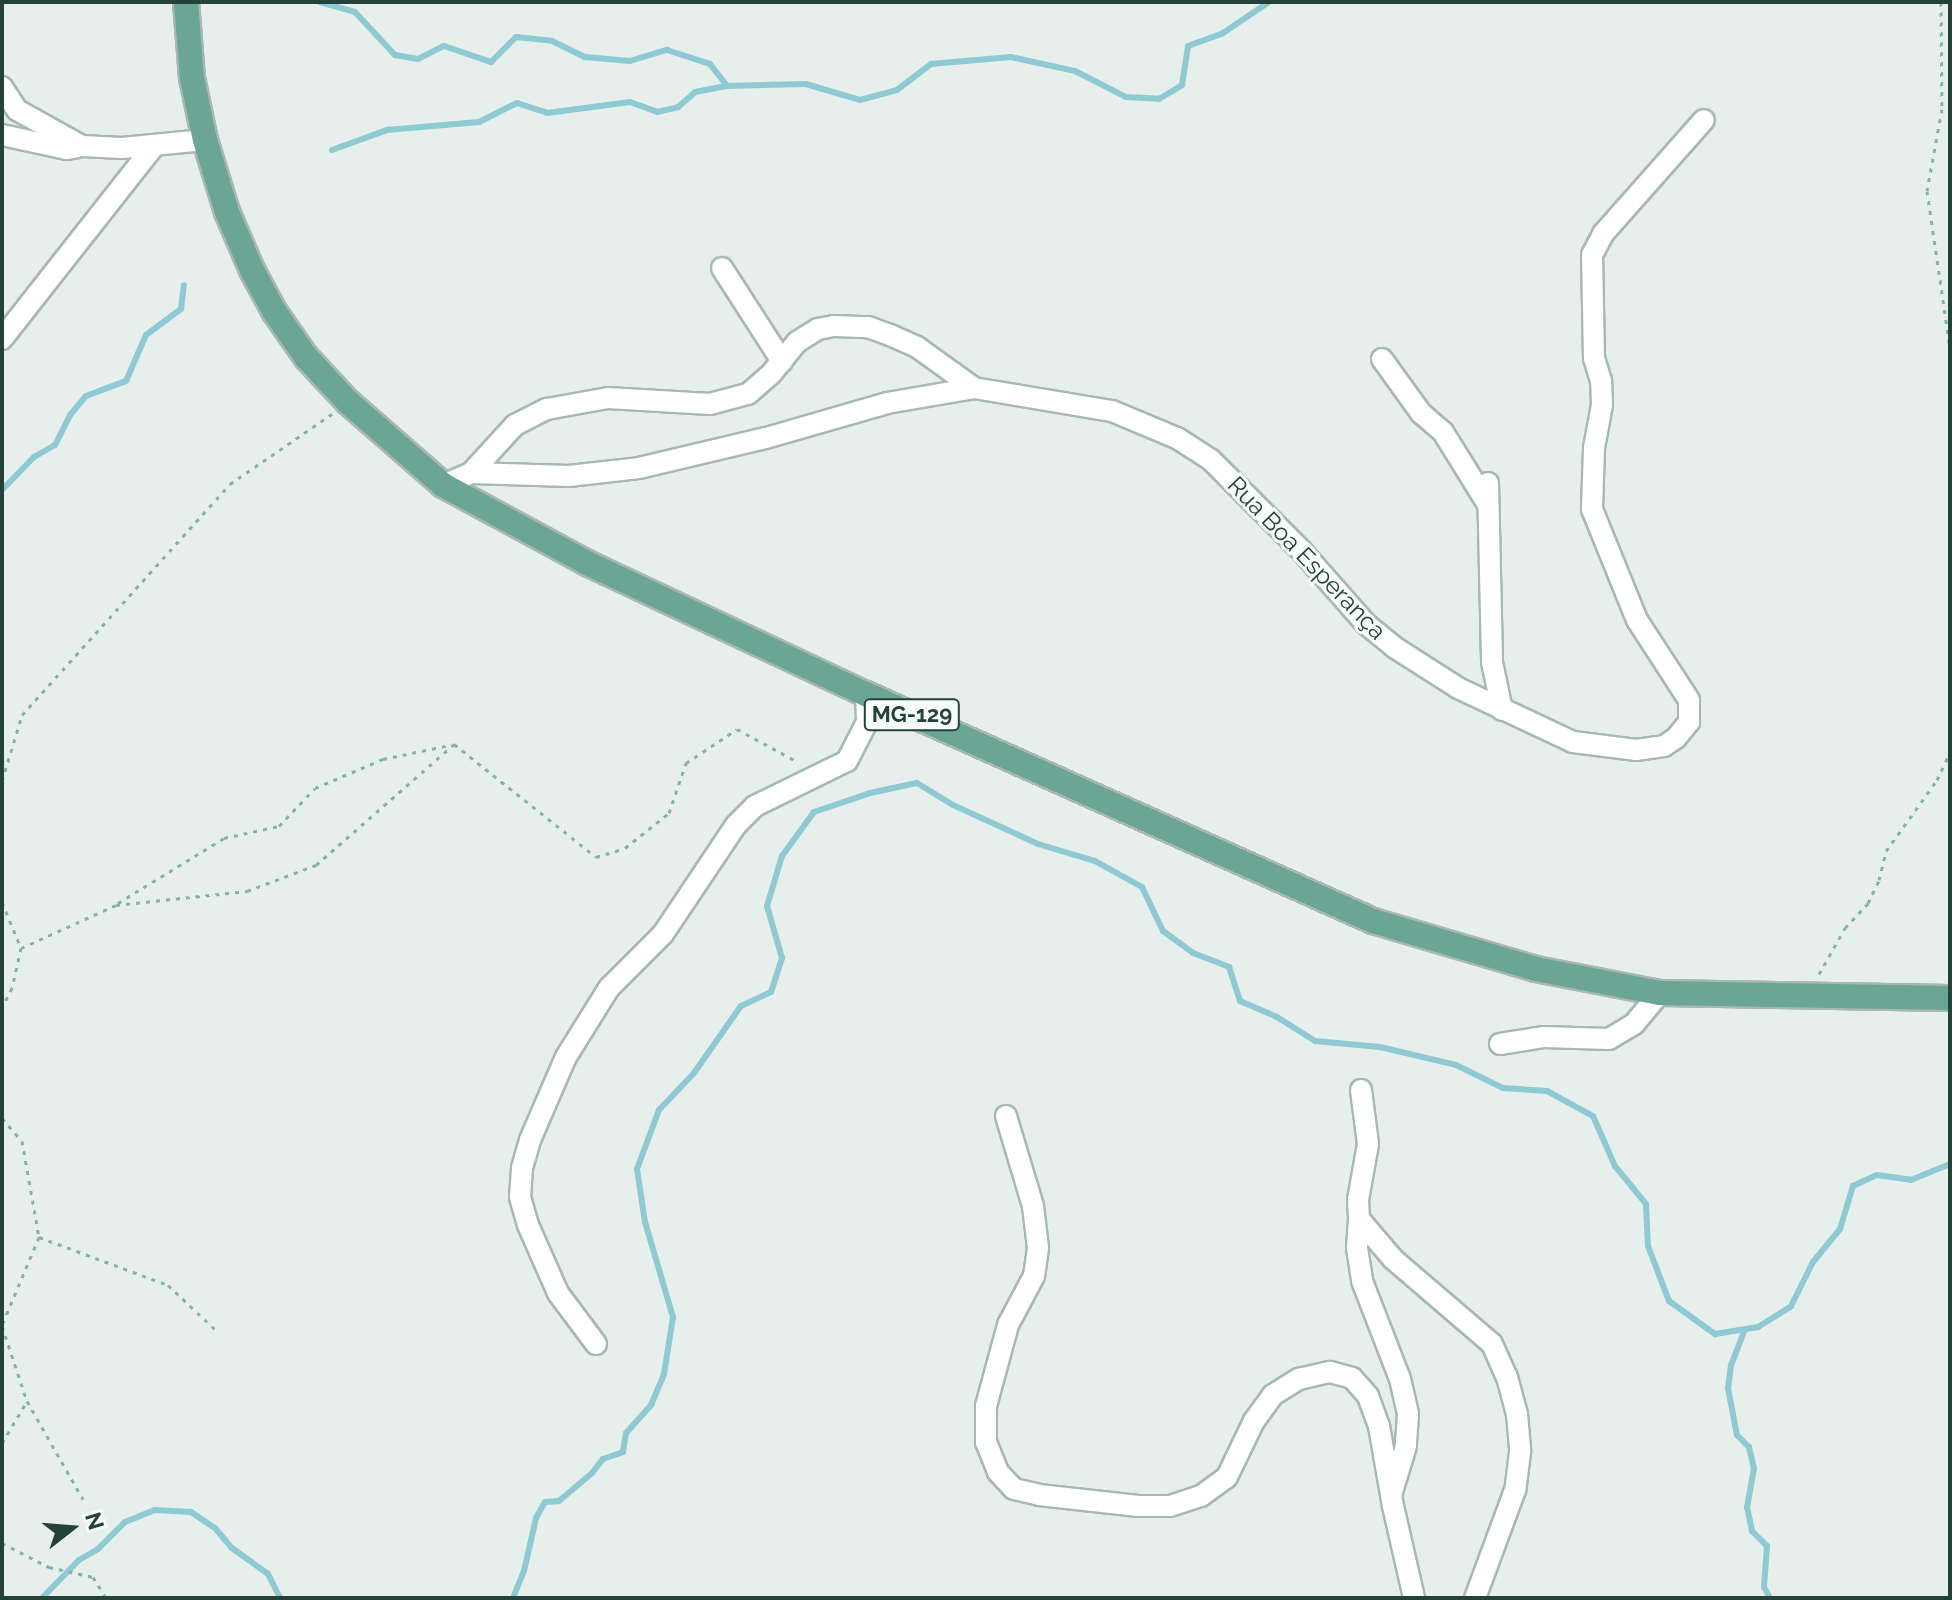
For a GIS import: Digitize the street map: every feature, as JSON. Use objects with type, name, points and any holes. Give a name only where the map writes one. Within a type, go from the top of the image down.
[{"type":"main road","name":"MG-129","points":[[186,2],[192,78],[205,140],[227,212],[274,311],[306,357],[348,402],[443,485],[587,563],[866,694],[1373,921],[1536,969],[1660,993],[1950,998]]},
{"type":"street","points":[[2,87],[17,110],[82,146]]},
{"type":"street","name":"Rua Boa Esperança","points":[[443,485],[471,473],[569,476],[639,468],[766,438],[887,403],[974,388],[1112,411],[1177,438],[1211,460],[1366,624],[1424,667],[1502,710],[1573,742],[1636,750],[1664,746],[1676,738],[1689,722],[1689,700],[1637,620],[1595,521],[1592,491],[1602,405],[1601,381],[1594,358],[1592,255],[1603,234],[1704,120]]},
{"type":"street","points":[[2,135],[67,149],[82,146],[153,147],[205,140]]},
{"type":"street","points":[[2,339],[153,147]]},
{"type":"street","points":[[722,268],[782,361]]},
{"type":"street","points":[[471,473],[515,425],[547,409],[608,398],[724,403],[761,385],[797,342],[818,329],[850,325],[868,327],[917,347],[974,388]]},
{"type":"street","points":[[1382,359],[1404,394],[1443,432],[1488,493],[1492,662],[1502,710]]},
{"type":"street","points":[[596,1344],[558,1293],[528,1225],[520,1197],[522,1168],[530,1140],[587,1018],[609,988],[686,905],[736,825],[755,806],[847,761],[867,722],[866,694]]},
{"type":"street","points":[[1500,1044],[1544,1037],[1609,1039],[1634,1024],[1660,993]]},
{"type":"street","points":[[1361,1090],[1368,1144],[1358,1200],[1357,1248],[1362,1281],[1400,1379],[1408,1414],[1406,1446],[1391,1496]]},
{"type":"street","points":[[1006,1116],[1033,1206],[1038,1248],[1034,1276],[1008,1325],[986,1406],[986,1442],[998,1472],[1014,1489],[1138,1506],[1170,1506],[1201,1496],[1227,1477],[1254,1421],[1273,1395],[1299,1379],[1330,1372],[1352,1378],[1368,1396],[1379,1426],[1414,1598]]},
{"type":"street","points":[[1359,1219],[1393,1259],[1492,1344],[1507,1377],[1517,1414],[1520,1452],[1515,1490],[1475,1598]]},
{"type":"path","points":[[1941,2],[1942,109],[1927,191],[1950,349]]},
{"type":"path","points":[[2,781],[22,715],[230,484],[348,402]]},
{"type":"path","points":[[454,744],[596,857],[625,848],[669,813],[686,763],[737,729],[819,774]]},
{"type":"path","points":[[116,905],[247,891],[316,865],[454,744]]},
{"type":"path","points":[[21,948],[116,905],[224,838],[279,826],[315,788],[383,759],[454,744]]},
{"type":"path","points":[[1807,994],[1845,928],[1868,903],[1879,880],[1886,851],[1937,780],[1950,752]]},
{"type":"path","points":[[2,902],[21,948],[12,988],[2,1008]]},
{"type":"path","points":[[2,1118],[22,1141],[39,1237],[2,1326],[27,1401],[83,1499]]},
{"type":"path","points":[[39,1237],[168,1285],[219,1333]]},
{"type":"path","points":[[2,1443],[27,1401]]},
{"type":"path","points":[[2,1543],[49,1567],[93,1577],[106,1598]]},
{"type":"waterway","points":[[320,2],[355,12],[395,55],[418,59],[444,46],[491,62],[516,37],[552,41],[585,57],[630,61],[667,50],[710,64],[727,86],[806,84],[860,100],[897,90],[931,64],[1011,57],[1075,71],[1126,97],[1159,99],[1182,85],[1188,46],[1223,33],[1269,2]]},
{"type":"waterway","points":[[332,150],[387,130],[479,122],[517,103],[547,113],[630,102],[657,112],[678,107],[695,92],[727,86]]},
{"type":"waterway","points":[[2,490],[34,457],[55,445],[70,415],[86,396],[126,381],[146,335],[181,309],[184,285]]},
{"type":"waterway","points":[[513,1598],[524,1571],[536,1518],[545,1502],[559,1501],[592,1473],[603,1459],[623,1452],[626,1433],[651,1405],[664,1374],[673,1317],[645,1222],[637,1169],[659,1110],[694,1073],[741,1006],[771,992],[782,958],[767,906],[782,856],[814,812],[870,793],[917,783],[953,805],[1038,844],[1095,861],[1142,887],[1163,931],[1193,953],[1229,967],[1240,1001],[1277,1017],[1315,1041],[1380,1047],[1456,1065],[1503,1088],[1547,1091],[1593,1116],[1615,1166],[1646,1204],[1648,1246],[1669,1301],[1715,1334],[1758,1327],[1791,1306],[1813,1262],[1840,1229],[1853,1186],[1877,1175],[1911,1180],[1950,1164]]},
{"type":"waterway","points":[[1745,1329],[1731,1365],[1728,1388],[1737,1435],[1749,1447],[1754,1468],[1747,1507],[1752,1531],[1767,1546],[1764,1587],[1770,1598]]},
{"type":"waterway","points":[[42,1598],[79,1560],[98,1549],[125,1522],[155,1510],[191,1512],[215,1528],[232,1548],[268,1574],[280,1598]]}]
